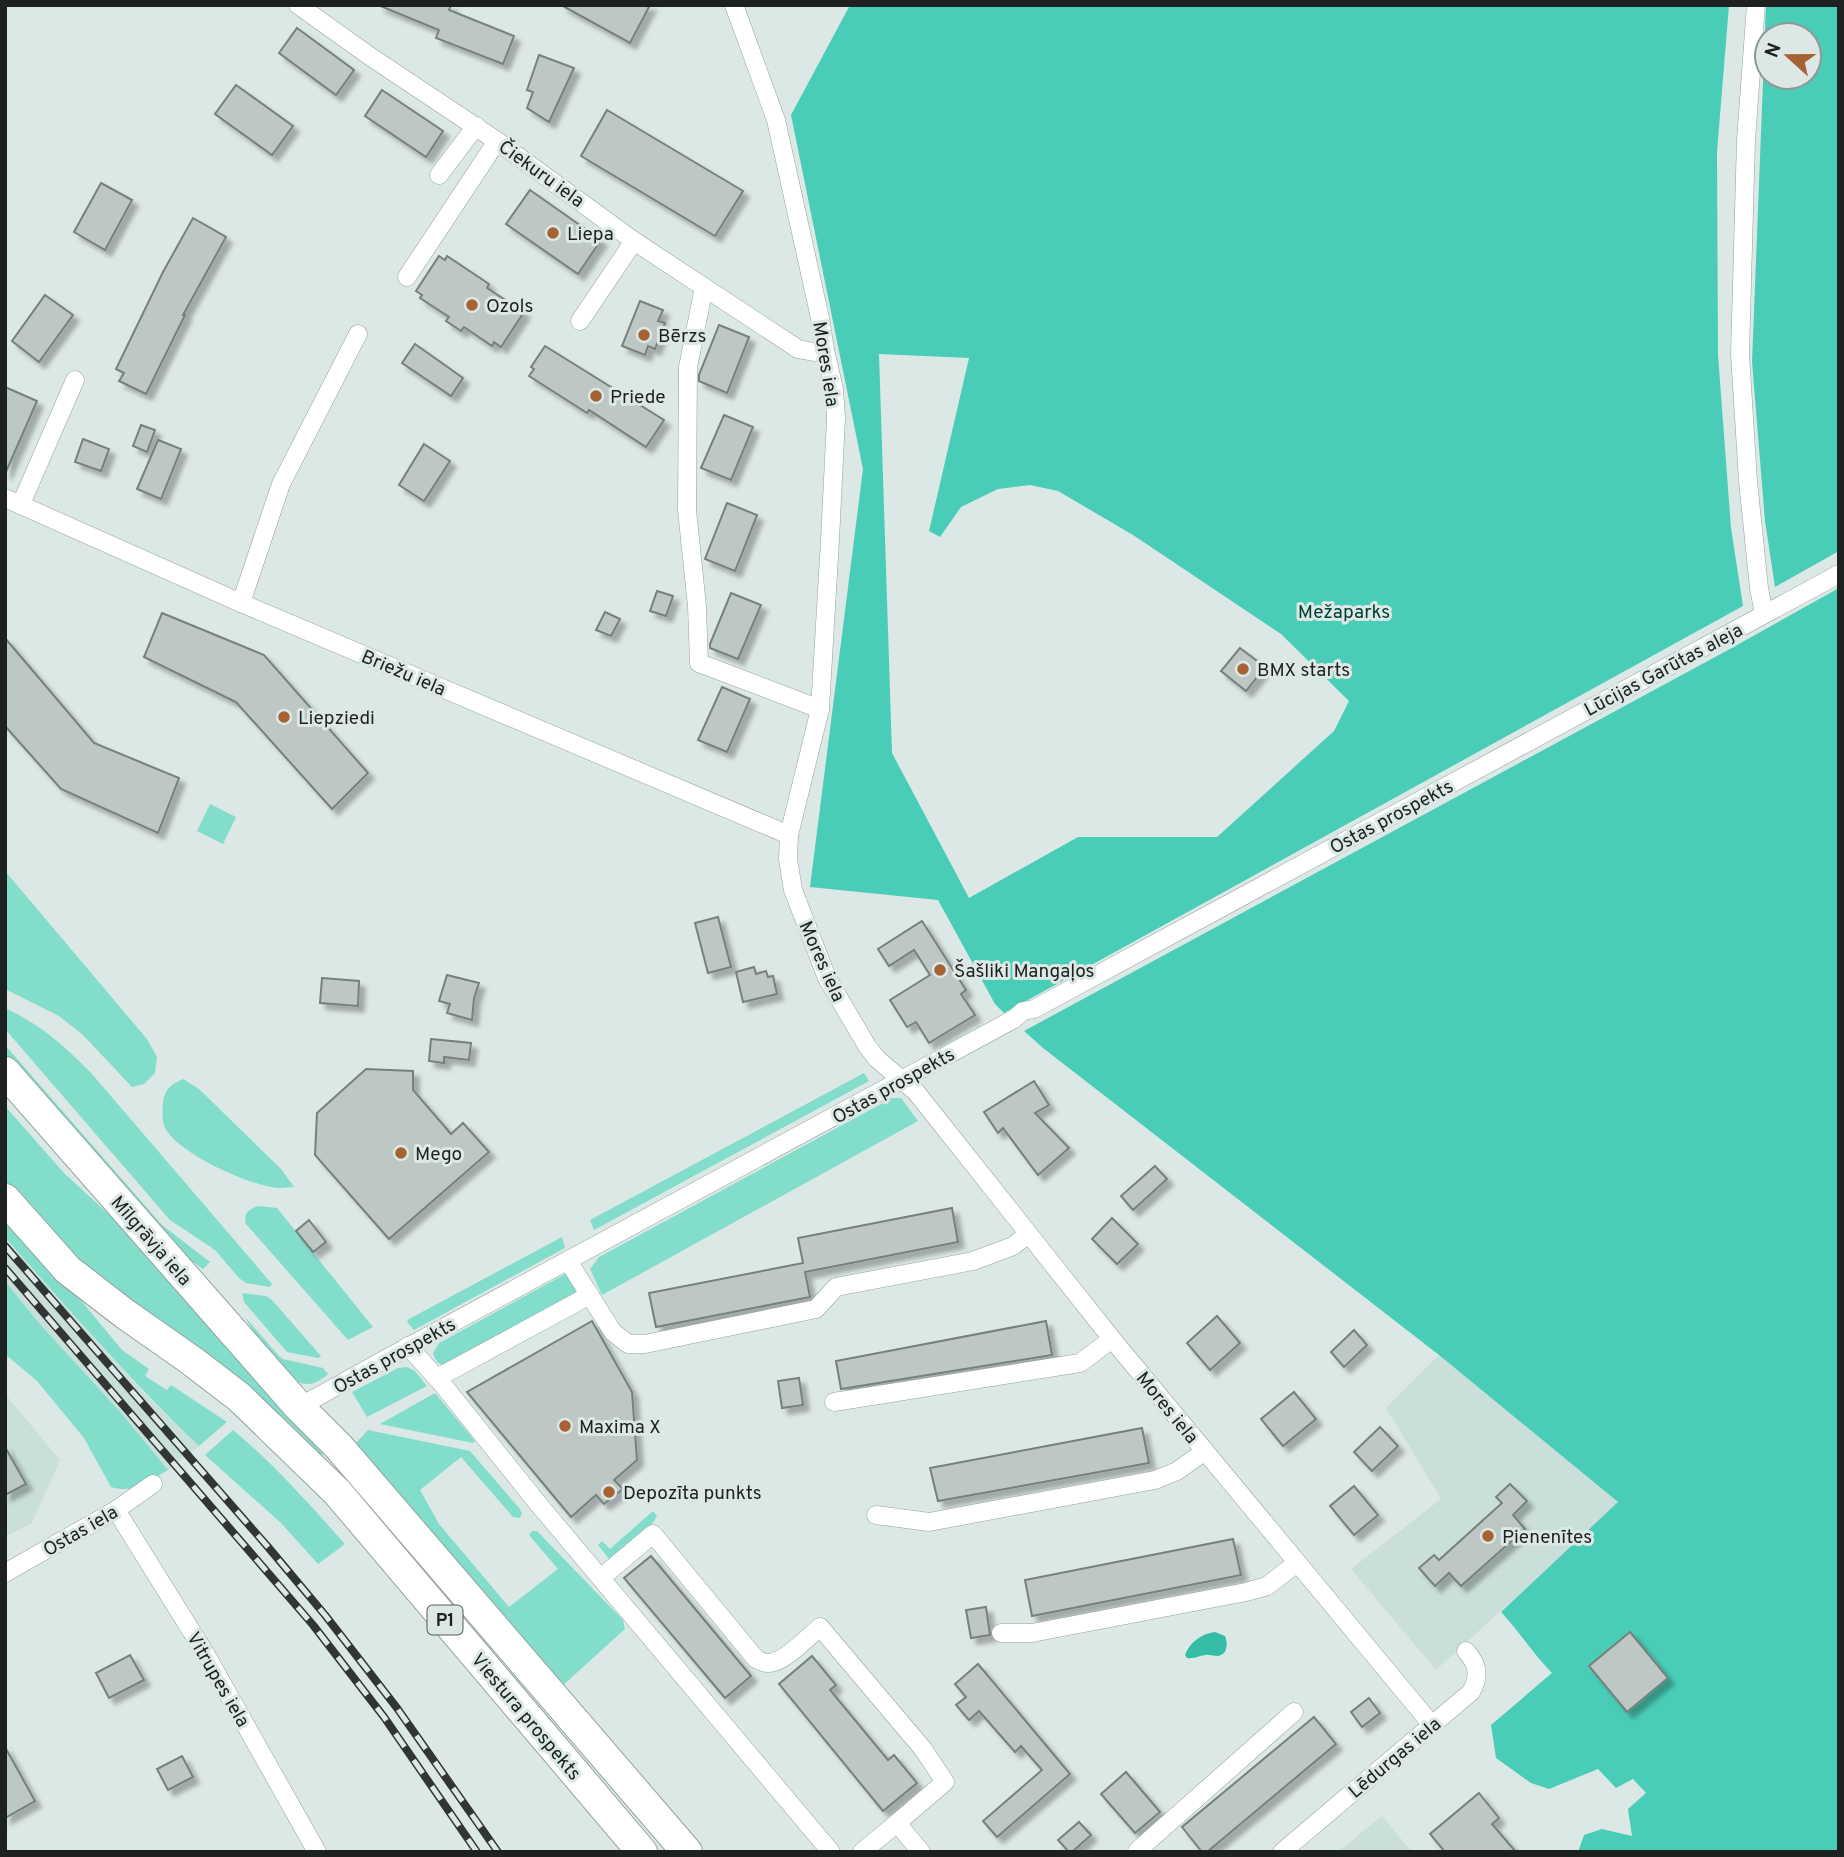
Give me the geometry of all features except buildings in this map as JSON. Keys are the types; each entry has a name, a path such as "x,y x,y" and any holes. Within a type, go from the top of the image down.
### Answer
{"main road":[{"name":"Mīlgrāvja iela","path":"5,1072 299,1408"},
{"name":"Viestura prospekts","path":"5,1199 68,1270 239,1397 337,1492 642,1852"},
{"name":"Viestura prospekts","path":"299,1408 339,1447 688,1852"}],"street":[{"name":"Čiekuru iela","path":"298,5 370,57 476,126 634,241 798,349 814,352 825,350"},
{"name":"Mores iela","path":"734,5 776,120 834,389 835,465 820,709 789,835 788,859 793,890 827,978 877,1059 916,1092 1112,1339 1432,1725"},
{"path":"1756,5 1746,140 1740,354 1748,481 1764,614"},
{"path":"439,175 476,126"},
{"path":"407,277 497,141"},
{"path":"580,321 634,241"},
{"path":"704,287 688,367 687,510 698,606 699,663 820,709"},
{"path":"241,603 281,484 358,334"},
{"name":"Briežu iela","path":"75,380 13,501 241,603 789,835"},
{"name":"Lūcijas Garūtas aleja","path":"1486,764 1839,574"},
{"name":"Ostas prospekts","path":"299,1408 408,1346 901,1081 1014,1019 1023,1011 1034,1009 1486,764"},
{"path":"568,1261 613,1332 628,1344 645,1344 816,1309 835,1287 973,1261 1013,1245 1028,1234"},
{"path":"437,1378 590,1295"},
{"path":"834,1402 1080,1363 1112,1339"},
{"path":"408,1346 831,1852"},
{"path":"876,1515 929,1522 1155,1480 1177,1471 1205,1451"},
{"name":"Ostas iela","path":"5,1573 116,1510 153,1484"},
{"name":"Vitrupes iela","path":"116,1510 205,1653 317,1852"},
{"path":"602,1577 653,1534 756,1659 773,1663 784,1658 820,1627 923,1749 945,1782 862,1852"},
{"path":"1001,1633 1032,1633 1246,1592 1267,1586 1297,1563"},
{"name":"Lēdurgas iela","path":"1282,1852 1471,1692 1475,1686 1477,1672 1473,1658 1466,1651"},
{"path":"1122,1852 1132,1848 1138,1851 1294,1712"},
{"path":"897,1823 921,1852"}],"shaded area":[{"path":"210,804 236,817 223,844 197,831"},
{"path":"5,871 147,1039 157,1057 155,1073 144,1084 132,1087 83,1035 59,1016 5,989"},
{"path":"5,1008 52,1037 92,1074 272,1284 270,1287 246,1283 215,1250 170,1220 5,1029"},
{"path":"5,1045 162,1225 210,1262 203,1269 183,1255 159,1232 5,1055"},
{"path":"864,1073 869,1081 594,1230 590,1220"},
{"path":"183,1079 199,1089 281,1169 294,1187 266,1186 234,1175 200,1158 173,1138 164,1125 163,1102 169,1088"},
{"path":"892,1098 901,1098 918,1121 602,1295 590,1269 599,1257"},
{"path":"5,1106 64,1173 129,1233 323,1454 321,1456 301,1434 234,1373 74,1257 39,1223 5,1183"},
{"path":"258,1206 277,1208 373,1327 348,1340 246,1224 247,1212"},
{"path":"5,1216 122,1350 149,1369 145,1376 167,1390 171,1385 227,1422 199,1446 124,1370 5,1237"},
{"path":"5,1237 97,1342 199,1446 168,1470 5,1281"},
{"path":"562,1237 565,1248 414,1330 407,1322 409,1319"},
{"path":"567,1273 578,1285 575,1296 444,1366 438,1362 433,1353 439,1343"},
{"path":"5,1281 168,1470 134,1488 111,1487 84,1438 37,1381 5,1354"},
{"path":"242,1293 266,1296 272,1300 321,1356 318,1358 287,1352 244,1302"},
{"path":"245,1317 283,1359 323,1368 328,1374 309,1384 290,1377 271,1358"},
{"name":"Pienenītes","path":"1439,1355 1619,1503 1436,1670 1351,1569 1441,1499 1386,1408"},
{"path":"407,1367 415,1371 427,1386 367,1417 352,1392 398,1368"},
{"path":"435,1393 475,1441 473,1443 380,1424"},
{"path":"5,1394 60,1460 32,1523 5,1537"},
{"path":"233,1430 277,1470 345,1544 318,1564 281,1523 205,1455"},
{"path":"368,1430 470,1451 520,1509 520,1518 513,1517 461,1457 420,1490 439,1524 509,1607 558,1569 529,1535 532,1531 537,1531 623,1620 625,1629 561,1687 353,1446"},
{"path":"653,1511 657,1516 652,1524 610,1560 598,1545 602,1541 610,1549"},
{"path":"1215,1632 1225,1636 1227,1645 1224,1653 1218,1656 1187,1658 1187,1650 1193,1643"},
{"path":"1382,1816 1412,1852 1338,1852 1340,1850"}],"green space":[{"name":"Mežaparks","path":"850,5 1729,5 1717,152 1718,355 1731,528 1743,606 1004,1013 995,1004 938,900 810,887 863,469 791,115","holes":["879,354 969,358 929,531 940,537 961,507 998,489 1030,485 1058,491 1133,535 1281,634 1349,701 1334,731 1217,837 1078,837 969,898 892,753"]},
{"path":"1766,5 1839,5 1839,551 1775,587 1765,521 1752,362 1763,91 1823,91 1823,21 1765,21"},
{"path":"1839,588 1839,1852 1578,1852 1584,1835 1602,1829 1632,1836 1628,1809 1646,1793 1633,1779 1616,1788 1598,1769 1549,1789 1531,1783 1496,1758 1491,1725 1552,1673 1501,1612 1618,1502 1439,1355 1024,1031"}],"railway":[{"path":"5,1246 325,1615 397,1708 498,1852"},
{"path":"5,1268 313,1625 384,1717 477,1852"}],"place":[{"name":"Liepa","path":"553,233"},
{"name":"Ozols","path":"472,305"},
{"name":"Bērzs","path":"644,335"},
{"name":"Priede","path":"596,396"},
{"name":"BMX starts","path":"1243,669"},
{"name":"Liepziedi","path":"284,717"},
{"name":"Šašliki Mangaļos","path":"940,970"},
{"name":"Mego","path":"401,1153"},
{"name":"Maxima X","path":"565,1426"},
{"name":"Depozīta punkts","path":"609,1492"},
{"name":"Pienenītes","path":"1488,1536"}]}
